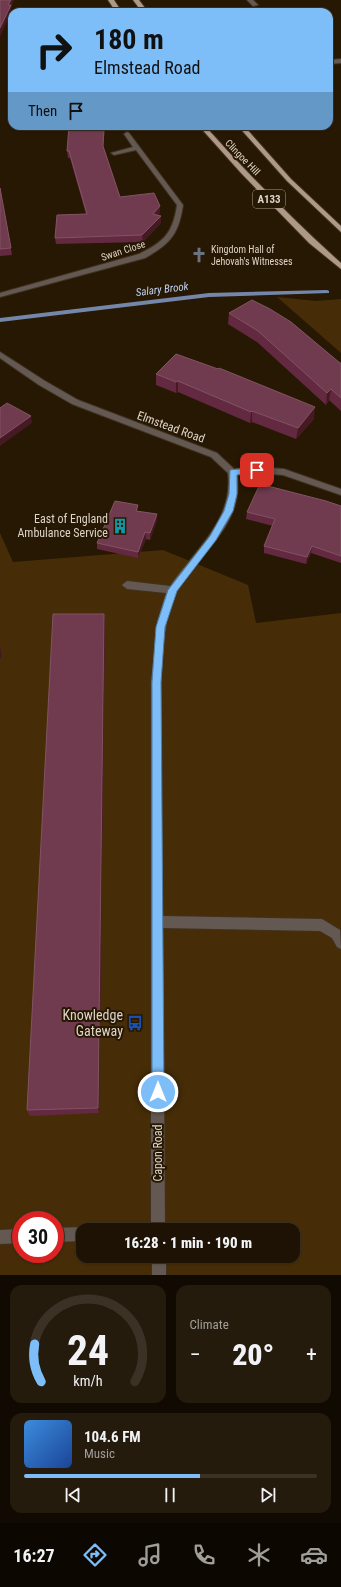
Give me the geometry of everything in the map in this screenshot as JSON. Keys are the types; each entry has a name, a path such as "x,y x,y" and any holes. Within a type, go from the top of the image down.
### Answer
{"main road":[{"name":"Clingoe Hill","path":"206,130 243,172 312,241 341,267"},
{"name":"Clingoe Hill","path":"245,130 289,180 341,230"}],"street":[{"path":"250,0 255,6"},
{"name":"Swan Close","path":"0,295 142,256 164,245 178,224 180,205 127,134"},
{"path":"114,153 138,148"},
{"name":"Elmstead Road","path":"0,354 42,383 75,402 214,455 232,472"},
{"path":"232,472 257,470 284,472 341,492"},
{"name":"Capon Road","path":"158,1223 156,682 160,627 173,590 213,538 228,511 233,494 232,472"},
{"path":"127,584 173,590"},
{"path":"158,922 322,925 341,927"},
{"path":"322,925 336,934 341,943"},
{"path":"64,1235 76,1234"},
{"path":"0,1237 12,1236"},
{"path":"159,1263 159,1275"}],"shaded area":[{"path":"277,297 316,301 341,299 341,353"},
{"path":"0,533 13,562 163,550 248,585 256,623 341,613 341,1275 0,1275"}],"building":[{"path":"0,0 11,0 8,5 11,5 8,8 8,11 0,28"},
{"path":"69,130 104,130 103,146 120,197 154,193 160,206 153,214 161,216 142,235 55,238 57,215 87,214 69,151 67,151"},
{"path":"0,188 11,248 0,249"},
{"path":"252,300 291,322 341,363 341,398 331,389 327,393 258,331 229,313"},
{"path":"176,354 218,369 219,368 315,407 298,428 252,411 251,412 178,381 176,382 156,374"},
{"path":"7,403 31,416 0,438 0,408"},
{"path":"260,484 341,506 341,556 312,546 307,557 264,546 275,519 247,512"},
{"path":"115,501 138,505 136,511 157,514 150,533 145,532 138,552 97,543"},
{"path":"53,614 104,614 98,1108 27,1110"}],"waterway":[{"name":"Salary Brook","path":"0,320 209,295 327,292"}],"place":[{"name":"Kingdom Hall of Jehovah's Witnesses","path":"199,255"},
{"name":"East of England Ambulance Service","path":"120,526"},
{"name":"Knowledge Gateway","path":"135,1023"}],"route":[{"path":"158,1092 156,682 160,627 173,590 213,538 228,511 233,494 232,472 257,470"}]}
